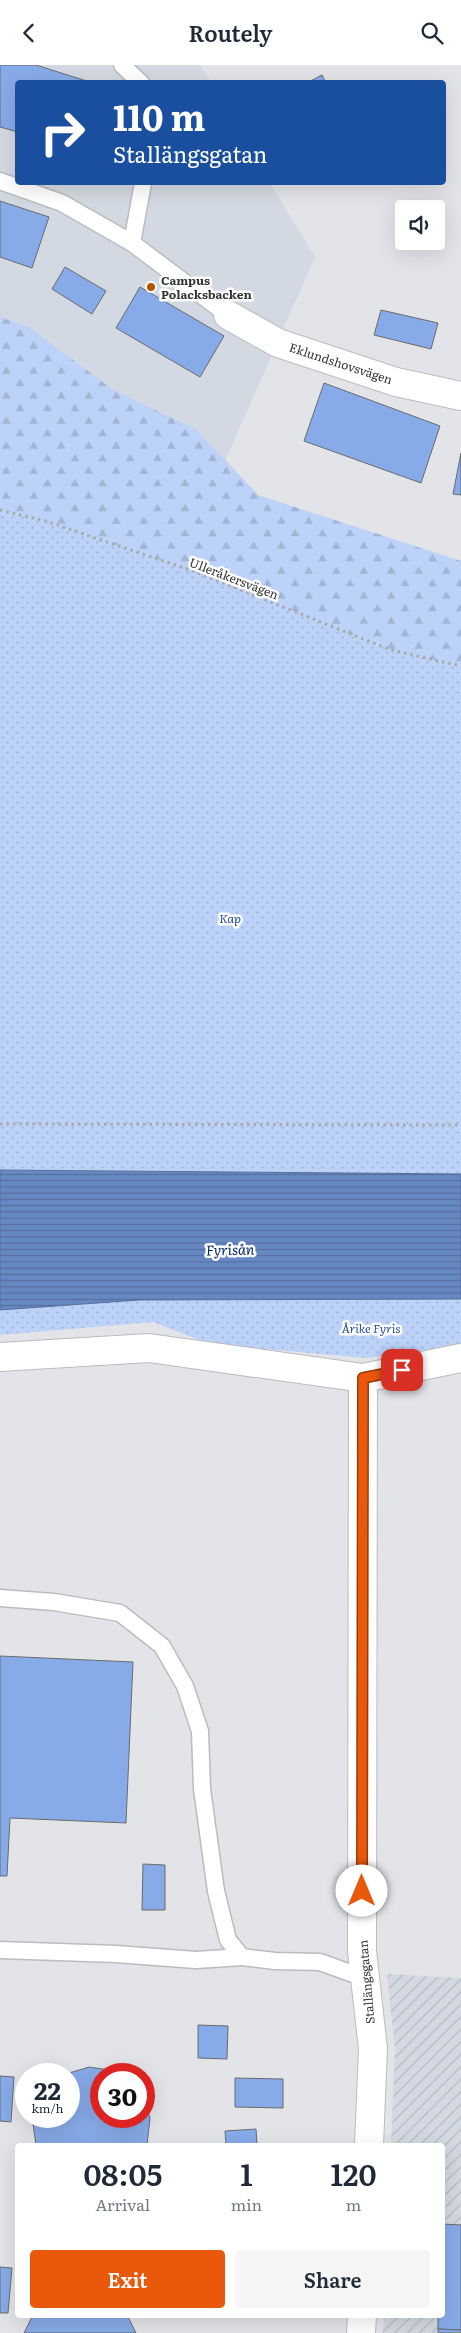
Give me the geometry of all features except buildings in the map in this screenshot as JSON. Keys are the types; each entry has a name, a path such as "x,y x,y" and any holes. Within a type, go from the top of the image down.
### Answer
{"street":[{"name":"Eklundshovsvägen","path":"228,315 278,343 396,382 461,396"},
{"path":"0,1357 149,1348 363,1378 461,1358"},
{"name":"Stallängsgatan","path":"363,1378 362,1951 373,2049 369,2143"},
{"path":"361,2333 362,2318"}],"lane":[{"path":"122,65 138,80"},
{"path":"0,181 62,203 132,243 228,315"},
{"path":"132,243 142,185"},
{"path":"0,1599 54,1602 120,1613 162,1646 185,1686 200,1731 202,1789 216,1891 228,1940 242,1957"},
{"path":"0,1950 116,1954 196,1960 242,1957 274,1961 320,1962 364,1978"}],"path":[{"name":"Ulleråkersvägen","path":"0,510 46,521 192,571 391,649 461,666"},
{"path":"0,1124 461,1125"}],"shaded area":[{"name":"Campus Polacksbacken","path":"0,65 200,65 210,80 15,80 15,185 271,185 315,257 225,461 197,430 112,389 29,328 0,317"},
{"path":"387,1974 461,1978 461,2333 383,2333 384,2318 445,2318 445,2143 391,2143 395,2048"}],"green space":[{"path":"0,317 29,327 112,389 197,430 258,495 461,561 461,666 391,650 193,571 45,521 0,510"},
{"name":"Kap","path":"0,510 45,521 193,571 391,650 461,666 461,1174 0,1170"},
{"name":"Årike Fyris","path":"461,1299 461,1346 366,1358 210,1344 153,1322 0,1335 0,1310 139,1300"}],"water":[{"name":"Fyrisån","path":"0,1170 461,1174 461,1299 139,1300 0,1310"}],"place":[{"name":"Campus Polacksbacken","path":"151,287"}],"route":[{"path":"362,1891 363,1378 402,1370"}]}
